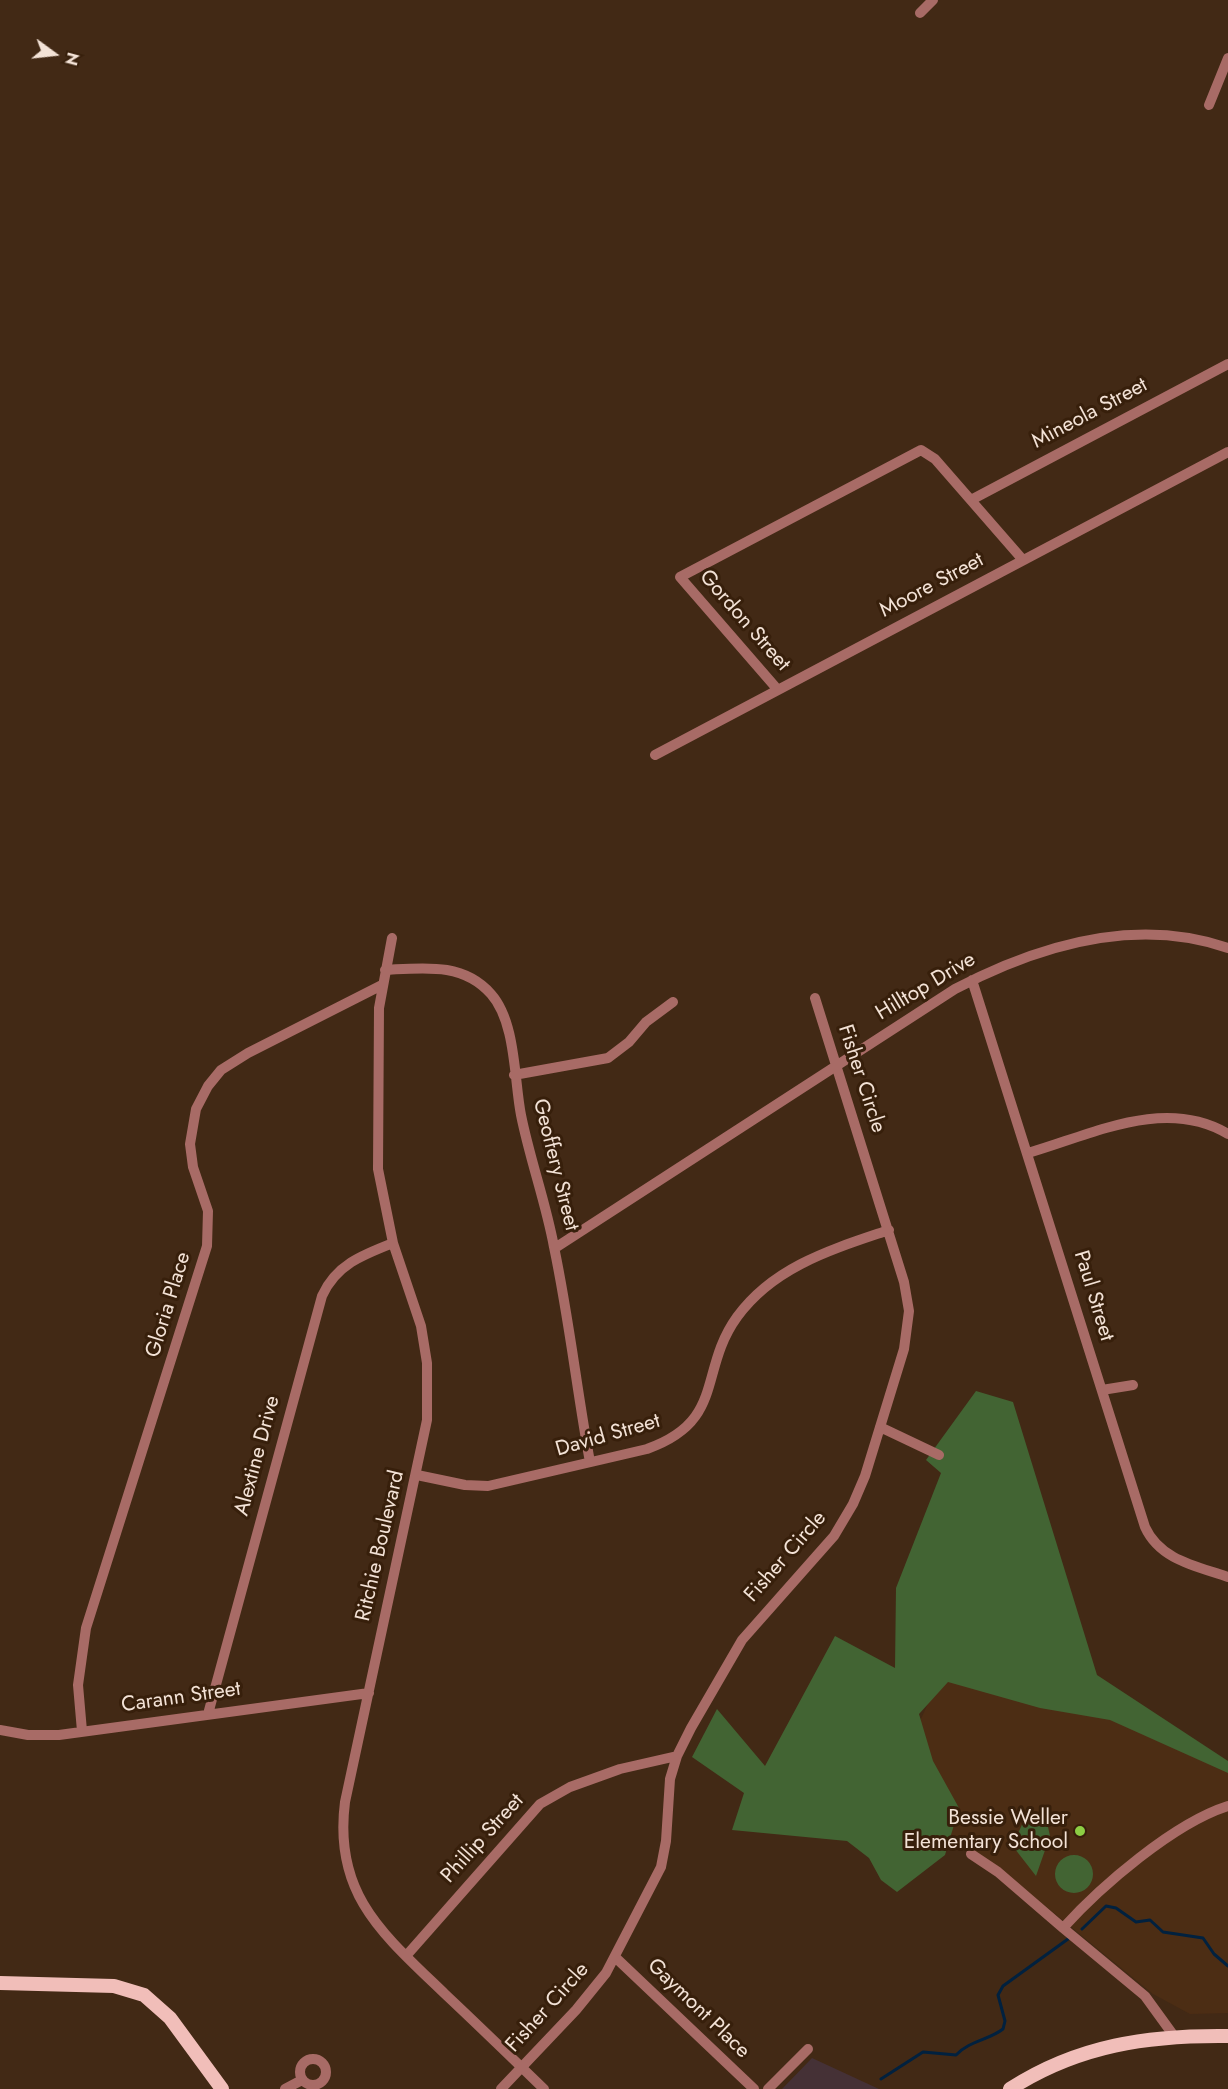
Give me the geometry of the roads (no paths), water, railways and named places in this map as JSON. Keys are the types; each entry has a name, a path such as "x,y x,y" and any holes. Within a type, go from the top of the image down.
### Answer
{"main road":[{"path":"0,1983 114,1986 144,1995 170,2018 222,2089"},
{"path":"1010,2089 1043,2071 1115,2044 1174,2036 1228,2036"}],"street":[{"path":"920,13 933,0"},
{"path":"1209,105 1228,58"},
{"name":"Mineola Street","path":"971,500 1228,364"},
{"name":"Gordon Street","path":"778,690 680,577 917,451 929,453 971,500"},
{"name":"Moore Street","path":"655,755 1228,452"},
{"path":"971,500 1023,560"},
{"name":"Hilltop Drive","path":"555,1248 836,1065 972,980 999,967 1047,951 1120,935 1176,935 1228,948"},
{"name":"Ritchie Boulevard","path":"392,938 379,1008 378,1169 393,1243 416,1306 427,1363 427,1420 345,1802 342,1834 345,1858 351,1881 364,1908 379,1929 544,2089"},
{"name":"Geoffery Street","path":"385,970 435,967 448,969 477,981 498,1002 507,1021 522,1117 555,1248 590,1462"},
{"name":"Paul Street","path":"972,980 1145,1527 1154,1543 1180,1560 1228,1577"},
{"name":"Gloria Place","path":"82,1731 78,1685 86,1628 208,1240 208,1209 191,1153 190,1135 196,1109 205,1091 221,1070 248,1053 382,985"},
{"name":"Fisher Circle","path":"501,2089 592,1992 615,1957 661,1867 666,1841 668,1790 677,1756 719,1676 742,1640 819,1554 846,1518 863,1481 901,1363 909,1324 908,1299 889,1230 815,998"},
{"path":"514,1075 608,1058 629,1042 646,1022 673,1002"},
{"path":"1028,1154 1159,1117 1194,1120 1228,1134"},
{"name":"David Street","path":"417,1475 465,1485 488,1486 647,1449 679,1434 704,1405 716,1359 729,1330 761,1291 812,1258 889,1230"},
{"name":"Alextine Drive","path":"208,1714 322,1296 331,1280 346,1264 393,1243"},
{"path":"1102,1390 1133,1385"},
{"path":"880,1427 939,1455"},
{"name":"Carann Street","path":"0,1730 36,1736 369,1693"},
{"name":"Phillip Street","path":"405,1956 540,1804 570,1787 620,1769 677,1756"},
{"path":"1063,1928 1091,1897 1129,1867 1195,1820 1228,1806"},
{"path":"971,1854 998,1872 1145,1996 1174,2036"},
{"name":"Gaymont Place","path":"615,1957 754,2089"},
{"path":"768,2089 808,2049"},
{"path":"285,2089 302,2080"}],"waterway":[{"path":"1082,1929 1106,1906 1116,1908 1136,1922 1150,1920 1163,1932 1203,1938 1214,1954 1228,1966"},
{"path":"881,2079 923,2052 956,2055 961,2050 1003,2029 1005,2021 998,1995 1003,1986 1068,1939"}],"place":[{"name":"Bessie Weller Elementary School","path":"1080,1831"}]}
